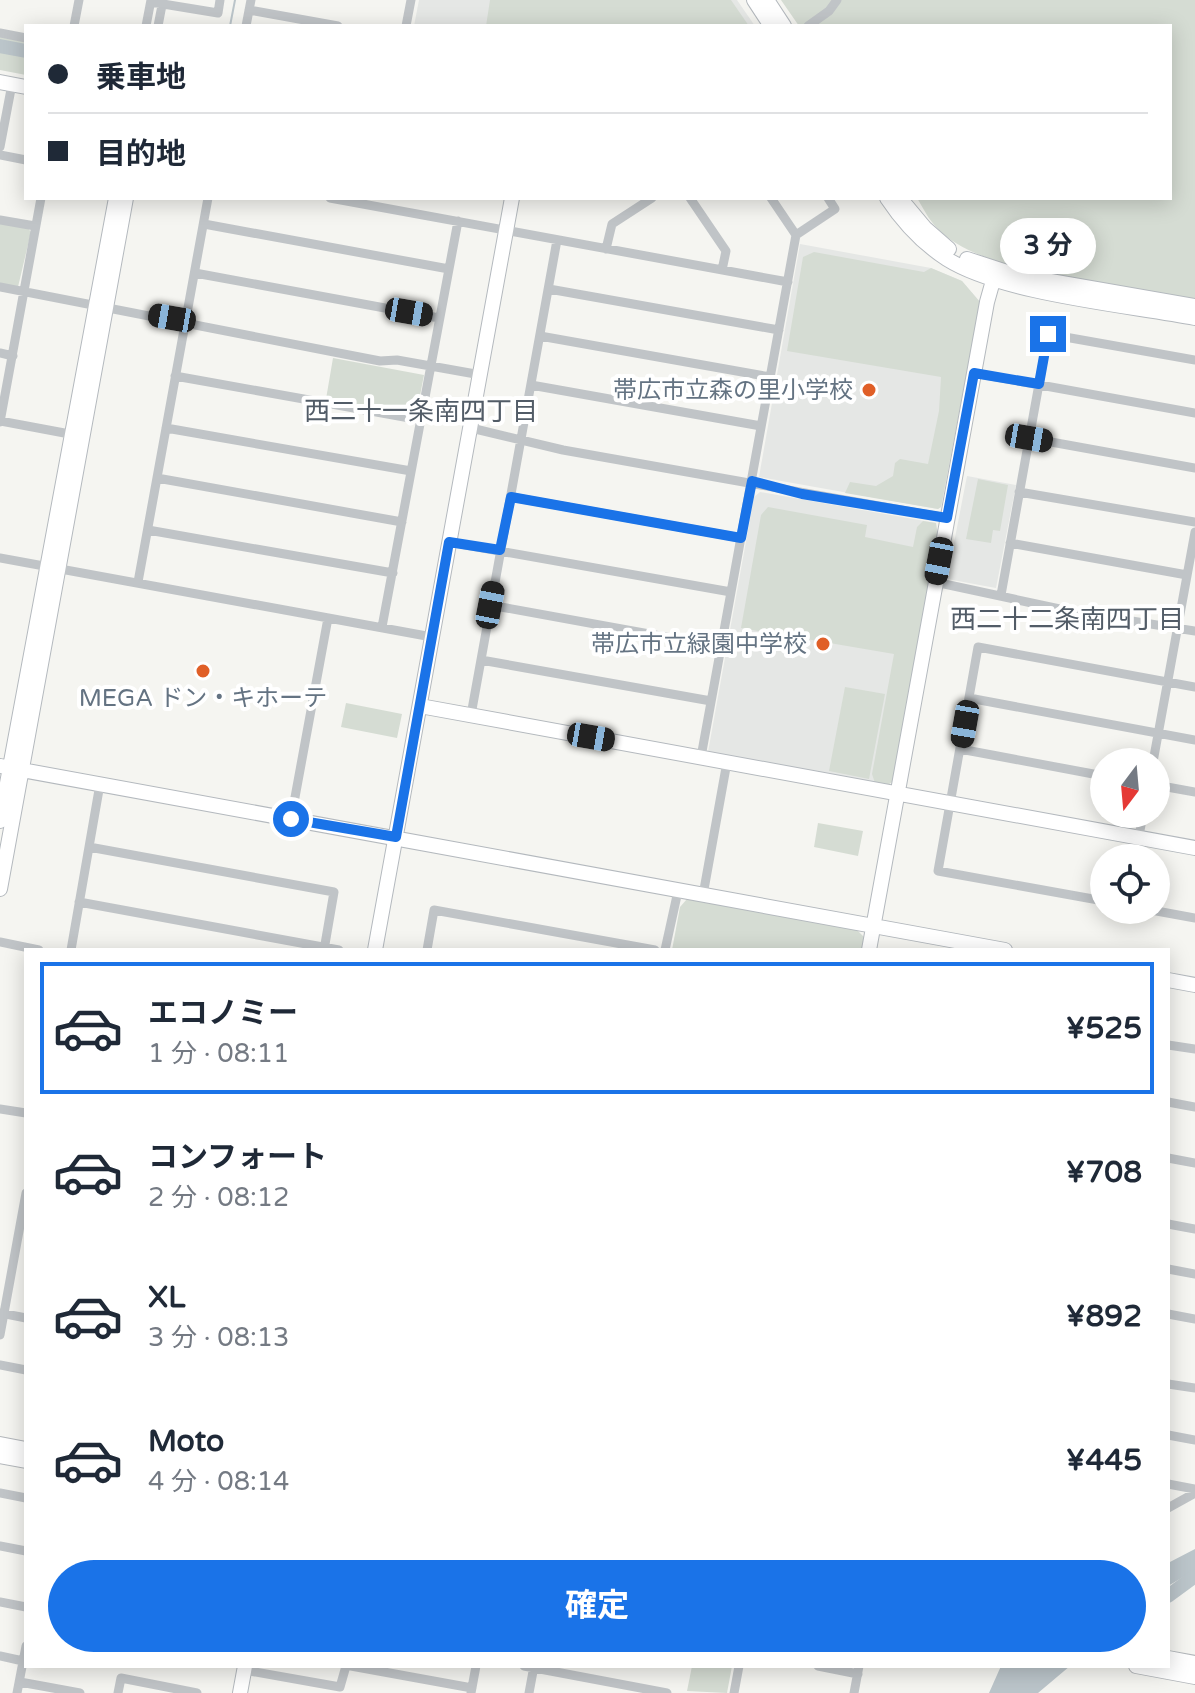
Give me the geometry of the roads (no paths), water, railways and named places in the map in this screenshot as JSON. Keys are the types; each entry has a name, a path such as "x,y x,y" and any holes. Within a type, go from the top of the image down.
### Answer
{"street":[{"path":"74,24 79,0"},
{"path":"146,24 151,1 218,13 220,0"},
{"path":"406,24 411,0"},
{"path":"754,0 770,24"},
{"path":"767,0 783,24"},
{"path":"811,24 829,11 837,0"},
{"path":"158,24 163,2"},
{"path":"250,5 330,24"},
{"path":"0,33 24,38"},
{"path":"0,147 13,84"},
{"path":"0,155 24,160"},
{"path":"41,200 0,422 77,436"},
{"path":"0,821 53,568 101,305 116,200"},
{"path":"101,305 126,200"},
{"path":"138,582 208,200"},
{"path":"352,200 788,282"},
{"path":"375,948 512,200"},
{"path":"606,249 612,224 649,200"},
{"path":"691,200 726,251 722,270"},
{"path":"701,757 796,235 772,200"},
{"path":"796,235 835,209 829,200"},
{"path":"888,200 901,219 947,259 995,275 1195,318"},
{"path":"902,200 945,246 995,275 1195,306"},
{"path":"0,220 35,226"},
{"path":"382,627 458,221"},
{"path":"204,224 449,269"},
{"path":"471,715 557,240"},
{"path":"195,273 439,318"},
{"path":"869,948 974,373 995,275"},
{"path":"0,287 380,361 397,360 481,375"},
{"path":"549,289 779,330"},
{"path":"1001,595 1048,334 1195,360"},
{"path":"540,336 770,377"},
{"path":"0,353 13,356"},
{"path":"974,373 1195,413"},
{"path":"175,376 421,420"},
{"path":"531,385 761,426"},
{"path":"166,428 411,471"},
{"path":"471,428 563,450 752,481 802,494 947,518"},
{"path":"1029,438 1195,468"},
{"path":"157,478 402,522"},
{"path":"1019,492 1195,522"},
{"path":"511,497 741,538"},
{"path":"148,530 393,573"},
{"path":"1155,748 1195,532"},
{"path":"449,542 731,592"},
{"path":"1010,543 1187,575"},
{"path":"0,558 432,637"},
{"path":"935,582 1069,611 1195,631"},
{"path":"490,605 721,647"},
{"path":"291,819 328,618"},
{"path":"1090,898 938,871 978,647 1195,687"},
{"path":"481,660 711,701"},
{"path":"969,698 1195,740"},
{"path":"420,706 1195,848"},
{"path":"960,749 1090,773"},
{"path":"703,895 727,762"},
{"path":"11,768 994,948"},
{"path":"0,889 11,768"},
{"path":"71,948 100,784"},
{"path":"1170,788 1195,792"},
{"path":"1138,844 1141,828"},
{"path":"89,847 334,892 324,948"},
{"path":"665,948 678,891"},
{"path":"79,902 319,948"},
{"path":"427,948 434,910 644,948"},
{"path":"1170,913 1195,918"},
{"path":"0,942 29,948"},
{"path":"1170,980 1195,985"},
{"path":"1170,1045 1195,1049"},
{"path":"1170,1102 1195,1107"},
{"path":"0,1109 24,1113"},
{"path":"1170,1158 1195,1163"},
{"path":"0,1335 24,1219"},
{"path":"1170,1224 1195,1229"},
{"path":"13,1266 24,1269"},
{"path":"1170,1269 1195,1274"},
{"path":"2,1314 24,1318"},
{"path":"1170,1314 1195,1319"},
{"path":"0,1365 24,1370"},
{"path":"1170,1384 1195,1388"},
{"path":"1170,1435 1195,1440"},
{"path":"0,1444 24,1449"},
{"path":"0,1456 24,1461"},
{"path":"1170,1485 1195,1491"},
{"path":"1170,1507 1195,1491"},
{"path":"0,1493 24,1498"},
{"path":"0,1546 24,1551"},
{"path":"0,1602 24,1607"},
{"path":"0,1656 23,1661"},
{"path":"17,1693 24,1656"},
{"path":"1170,1658 1195,1663"},
{"path":"240,1693 245,1668 340,1687 347,1668"},
{"path":"358,1668 471,1691 476,1668"},
{"path":"529,1693 531,1668"},
{"path":"536,1668 667,1693"},
{"path":"734,1693 739,1668"},
{"path":"838,1668 859,1670 854,1693"},
{"path":"1146,1668 1195,1677"},
{"path":"118,1693 121,1678 197,1693"},
{"path":"20,1682 80,1693"}],"waterway":[{"path":"230,24 235,0"},
{"path":"0,46 24,51"},
{"path":"1170,1595 1195,1576"}],"place":[{"name":"帯広市立森の里小学校","path":"869,390"},
{"name":"帯広市立緑園中学校","path":"823,644"},
{"name":"MEGA ドン・キホーテ","path":"203,671"}],"district":[{"name":"西二十一条南四丁目","path":"421,411"},
{"name":"西二十二条南四丁目","path":"1067,619"}]}
